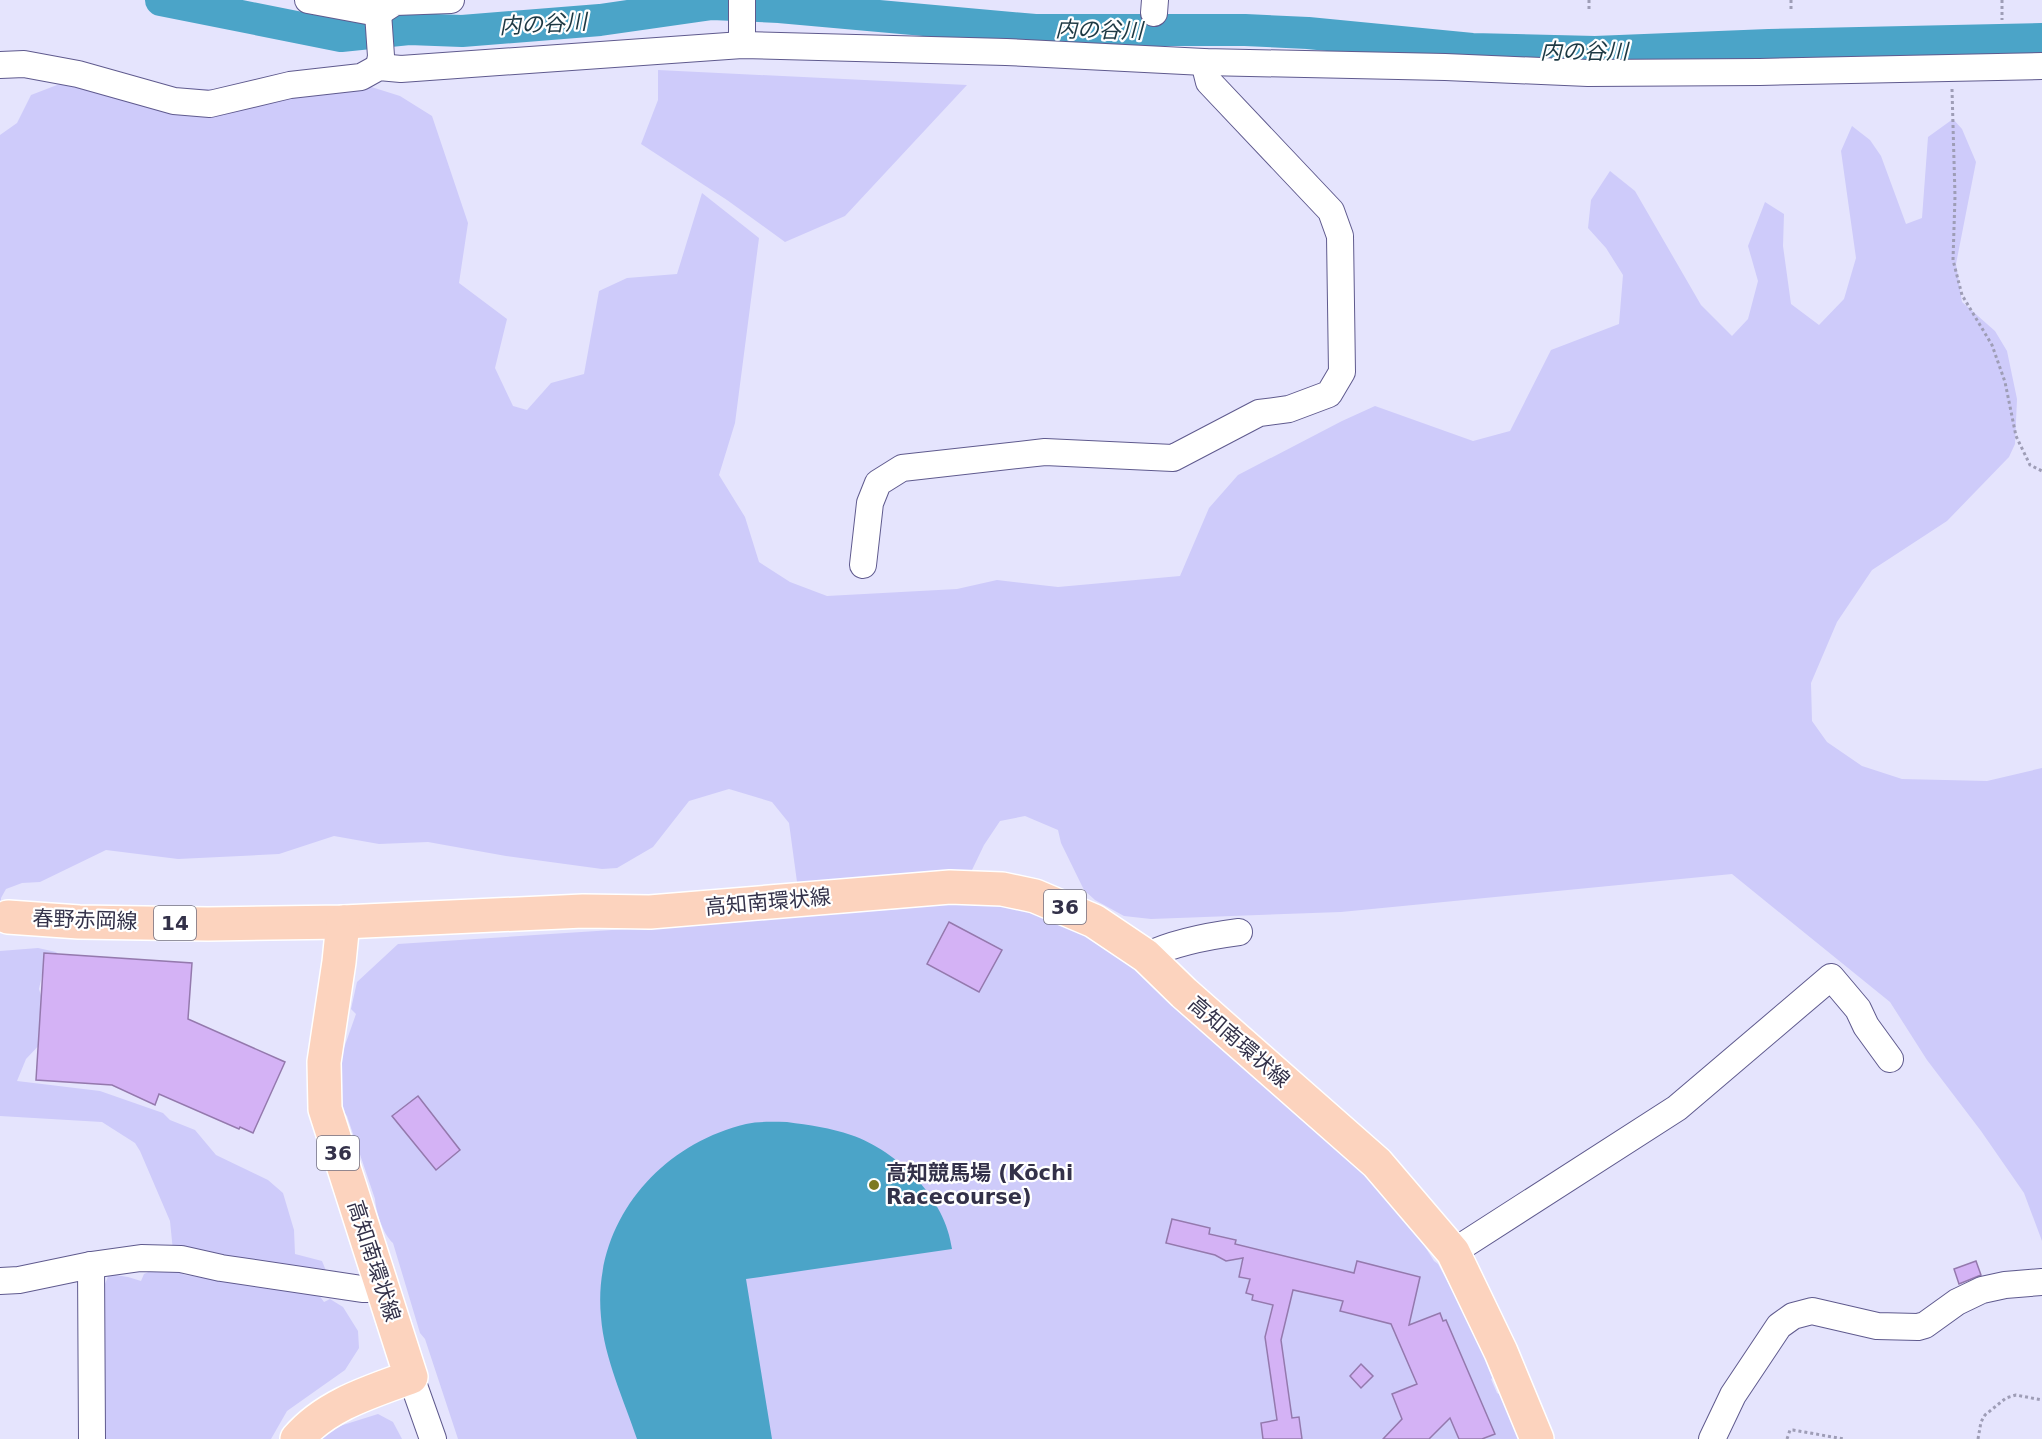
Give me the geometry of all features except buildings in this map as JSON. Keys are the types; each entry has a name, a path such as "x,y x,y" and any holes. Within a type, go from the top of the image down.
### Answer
{"main road":[{"name":"高知南環状線","path":"411,1377 325,1109 324,1062 343,922 583,911 650,912 891,891 976,887 1016,891 1053,902 1094,921 1146,956 1184,993 1377,1163 1453,1252 1501,1352 1537,1439"},
{"name":"春野赤岡線","path":"8,917 79,922 208,924 343,922"},
{"path":"297,1439 308,1426 325,1413 349,1401 411,1377"}],"street":[{"path":"309,0 379,17"},
{"path":"380,62 379,17 395,2 451,0"},
{"path":"742,0 742,40"},
{"path":"380,62 401,69 742,40 1204,62 1445,67 1588,73 2042,66"},
{"path":"0,65 24,64 78,74 174,101 210,104 290,85 361,77 380,62"},
{"path":"863,566 870,503 878,483 902,468 1045,452 1173,458 1259,413 1289,410 1329,394 1342,372 1340,236 1331,211 1209,82 1204,62"},
{"path":"1146,956 1208,936 1239,932"},
{"path":"1453,1252 1677,1108 1831,977 1858,1010 1866,1026 1890,1059"},
{"path":"0,1281 19,1280 91,1265 141,1258 182,1259 221,1268 314,1282 362,1289 383,1289"},
{"path":"91,1265 92,1439"},
{"path":"1712,1439 1733,1395 1779,1326 1793,1316 1812,1311 1877,1326 1918,1327 1925,1325 1957,1302 1982,1290 2005,1285 2042,1282"},
{"path":"411,1377 432,1439"}],"path":[{"path":"1589,0 1589,10"},
{"path":"1791,0 1791,9"},
{"path":"2002,0 2002,20"},
{"path":"1952,68 1955,196 1953,260 1962,295 1992,345 2005,382 2016,436 2030,465 2042,471"},
{"path":"1978,1439 1984,1415 2006,1398 2016,1395 2042,1400"},
{"path":"1787,1439 1792,1430 1844,1439"}],"shaded area":[{"path":"658,70 967,85 845,216 785,242 727,200 641,144 658,100"},
{"path":"346,79 400,96 432,116 468,223 459,283 507,319 495,368 513,406 527,410 551,383 584,374 599,291 627,278 677,274 702,193 759,238 735,423 719,475 745,517 759,562 790,582 827,596 957,589 997,580 1058,587 1180,576 1209,508 1238,475 1375,406 1473,441 1510,431 1551,350 1619,324 1623,275 1606,248 1588,228 1591,200 1610,171 1635,191 1701,305 1732,336 1748,319 1758,281 1748,246 1765,202 1784,214 1783,246 1791,304 1819,325 1844,299 1856,258 1841,151 1852,126 1870,140 1881,156 1906,224 1922,218 1928,137 1953,119 1962,129 1976,162 1956,264 1962,302 1995,331 2007,351 2017,399 2015,444 2009,457 1947,521 1872,570 1837,622 1811,683 1812,721 1827,742 1862,766 1902,779 1987,781 2042,768 2042,1241 2024,1193 1927,1060 1890,1002 1732,874 1341,912 1151,919 1124,916 1095,900 1084,890 1061,843 1058,830 1025,816 1000,821 984,845 972,870 797,882 789,823 772,802 729,789 689,801 653,847 617,868 602,869 506,856 428,842 379,844 334,836 279,854 178,859 106,850 40,882 22,883 6,889 1,898 0,924 0,135 17,123 31,95 57,85 85,82 138,90 185,88 243,91"},
{"name":"高知競馬場 (Kōchi Racecourse)","path":"954,903 1005,906 1038,914 1070,926 1128,963 1220,1048 1360,1169 1390,1201 1438,1264 1491,1369 1493,1378 1491,1379 1497,1393 1501,1395 1519,1439 458,1439 425,1339 420,1333 393,1243 381,1222 347,1116 343,1111 338,1078 344,1048 356,1014 351,1009 357,982 398,944 643,928 889,907 891,910"},
{"path":"38,948 56,952 62,958 48,965 42,975 39,989 44,1005 44,1040 26,1059 17,1081 100,1091 163,1113 170,1120 195,1130 216,1155 268,1180 283,1193 294,1230 295,1254 322,1261 329,1278 173,1251 170,1221 135,1143 102,1122 0,1116 0,951"},
{"path":"787,1122 851,1135 869,1142 902,1165 930,1195 948,1230 952,1249 746,1279 772,1439 637,1439 610,1363 601,1317 601,1283 607,1251 620,1221 637,1194 659,1170 685,1150 714,1135 746,1124"},
{"path":"155,1269 171,1269 185,1275 319,1295 324,1302 330,1299 343,1307 358,1331 359,1348 345,1370 287,1411 271,1439 101,1439 103,1289 109,1274 141,1281 144,1274"},
{"path":"378,1414 393,1422 402,1439 308,1439 308,1436"}],"waterway":[{"name":"内の谷川","path":"161,0 341,36 409,29 462,31 600,20 712,4 779,7 1035,30 1245,30 1308,33 1472,49 1595,52 1769,45 2042,39"}],"place":[{"name":"高知競馬場 (Kōchi Racecourse)","path":"874,1185"}]}
